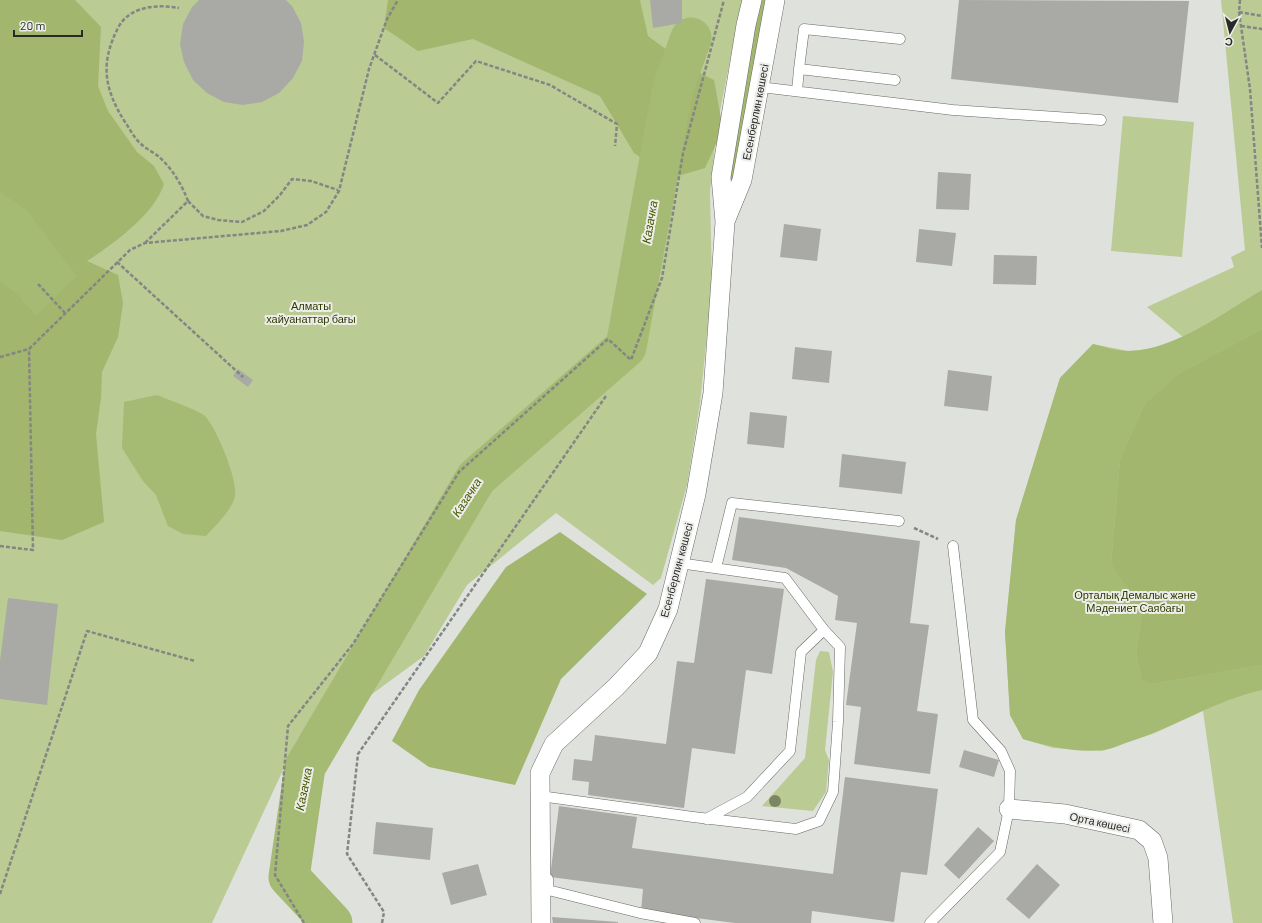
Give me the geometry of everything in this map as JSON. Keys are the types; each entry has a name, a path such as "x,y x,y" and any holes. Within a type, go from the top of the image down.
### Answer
{"street":[{"name":"Есенберлин көшесі","path":"541,923 545,796 540,773 554,744 616,687 648,653 668,609 696,494 713,393 725,222 721,177 746,25 752,0"},
{"name":"Есенберлин көшесі","path":"725,222 742,180 775,0"},
{"name":"Орта көшесі","path":"1009,809 1065,814 1139,830 1152,841 1158,858 1163,923"}],"lane":[{"path":"797,91 804,29 900,39"},
{"path":"799,69 895,80"},
{"path":"760,87 953,110 1101,120"},
{"path":"716,568 732,503 898,521"},
{"path":"930,923 1000,852 1009,809 1010,771 1001,751 973,720 953,546"},
{"path":"679,563 785,578 824,630 840,647 838,714 832,792 819,821 796,829 706,819 545,796 548,890 640,914 695,923"},
{"path":"706,819 747,797 790,751 801,652 824,630"}],"path":[{"path":"145,243 281,231 307,225 326,212 339,190 369,69 387,19 398,0"},
{"path":"304,923 275,875 288,726 353,644 458,472 608,339 631,360 662,278 683,153 724,0"},
{"path":"1240,0 1239,12 1250,89 1262,248"},
{"path":"179,8 165,6 136,10 122,20 112,40 107,56 107,85 119,113 140,144 159,157 170,170 182,186 188,202 203,216 218,220 242,222 264,211 280,195 292,179 311,181 339,190"},
{"path":"1239,12 1262,16"},
{"path":"1241,26 1262,29"},
{"path":"375,55 438,103 476,61 550,85 617,124 616,146"},
{"path":"0,357 29,349 117,262 130,250 145,243 188,202"},
{"path":"117,262 243,377"},
{"path":"38,284 65,314"},
{"path":"0,546 34,550 29,349"},
{"path":"382,923 384,912 347,854 358,754 606,396"},
{"path":"898,521 953,546"},
{"path":"0,894 87,631 195,661"}],"green space":[{"name":"Алматы хайуанаттар бағы","path":"0,0 742,0 717,126 710,192 712,286 700,403 687,485 661,578 653,585 556,513 467,585 424,656 338,719 310,722 297,740 212,923 0,923"},
{"path":"0,0 75,0 101,27 98,86 108,111 137,152 154,166 164,184 159,196 151,207 132,228 87,261 118,275 123,303 118,337 102,372 101,398 96,434 104,522 62,540 0,531"},
{"path":"388,0 640,0 648,36 694,70 714,80 723,129 705,168 671,178 634,153 600,96 473,39 418,51 384,28"},
{"path":"758,0 770,0 754,87 728,199 728,175"},
{"name":"Орталық Демалыс және Мәдениет Саябағы","path":"1221,0 1262,0 1262,923 1233,923 1203,711 1155,733 1102,751 1053,748 1023,739 1010,715 1005,632 1016,520 1060,378 1093,344 1128,351 1152,349 1183,337 1147,307 1234,267 1231,257 1245,250"},
{"path":"1123,116 1194,122 1182,257 1111,251"},
{"path":"1262,329 1262,665 1152,684 1142,681 1136,654 1142,612 1111,564 1120,459 1145,403 1180,373"},
{"path":"560,532 647,594 561,679 515,785 429,767 392,741 419,690 506,567"},
{"path":"820,651 829,652 833,672 825,750 829,760 826,792 813,811 762,806 805,758 816,660"}],"shaded area":[{"path":"0,192 27,210 77,276 36,316 17,294 0,282"},
{"path":"1262,290 1262,329 1180,373 1145,403 1120,459 1111,564 1132,593 1142,612 1136,654 1142,681 1152,684 1262,665 1262,690 1228,700 1164,729 1105,750 1071,750 1023,739 1010,715 1005,632 1016,520 1060,378 1093,344 1115,350 1129,351 1146,349 1164,344 1198,329"},
{"path":"157,395 205,416 215,431 230,467 235,488 235,496 223,518 206,536 183,534 168,526 156,495 143,481 122,448 124,402"}],"building":[{"path":"199,0 286,0 292,6 301,23 304,42 302,61 293,78 279,93 262,102 243,105 224,102 207,93 193,80 184,62 180,44 183,24 192,7"},
{"path":"650,0 682,0 682,23 653,28"},
{"path":"959,0 1189,1 1178,103 951,79"},
{"path":"938,172 971,174 969,210 936,209"},
{"path":"784,224 821,229 817,261 780,257"},
{"path":"919,229 956,233 952,266 916,262"},
{"path":"994,255 1037,256 1036,285 993,284"},
{"path":"795,347 832,351 829,383 792,379"},
{"path":"238,369 253,380 248,387 233,376"},
{"path":"948,370 992,376 988,411 944,406"},
{"path":"750,412 787,416 784,448 747,444"},
{"path":"842,454 906,462 902,494 839,487"},
{"path":"739,517 920,541 910,623 929,625 917,711 938,714 930,774 854,764 861,707 846,705 857,623 835,620 838,596 786,568 732,560"},
{"path":"706,579 784,589 772,674 746,670 735,754 692,748 684,808 588,795 589,782 572,780 574,759 592,761 595,735 666,744 677,661 694,663"},
{"path":"8,598 58,604 47,705 0,699 0,661"},
{"path":"964,750 999,760 994,777 959,767"},
{"path":"845,777 938,789 927,875 901,872 894,922 812,911 811,923 735,923 641,911 643,889 550,877 559,806 637,817 632,848 833,874"},
{"path":"376,822 433,828 430,860 373,854"},
{"path":"978,827 994,841 959,879 944,865"},
{"path":"478,864 487,895 451,905 442,873"},
{"path":"1037,864 1060,885 1029,919 1006,899"},
{"path":"552,917 618,922 618,923 553,923"}],"waterway":[{"name":"Казачка","path":"332,923 289,877 305,767 476,478 626,347 673,88 691,38"}]}
